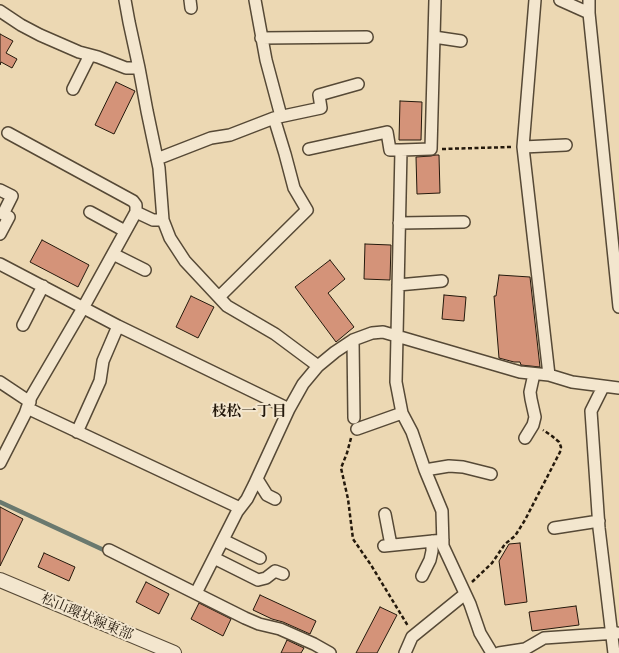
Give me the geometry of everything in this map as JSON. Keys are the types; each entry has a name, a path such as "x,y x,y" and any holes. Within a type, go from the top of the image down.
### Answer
{"street":[{"path":"125,0 159,168 163,220 170,238 185,261 227,306 275,334 318,366"},
{"path":"219,298 307,210 294,188 285,154 255,0"},
{"path":"309,149 387,132 390,150 430,150 435,0"},
{"path":"535,0 523,147 549,375"},
{"path":"560,0 590,13"},
{"path":"589,0 619,307"},
{"path":"0,11 40,35 79,52 126,68 139,68"},
{"path":"262,38 366,37"},
{"path":"434,37 461,41"},
{"path":"73,89 90,55"},
{"path":"157,159 211,138 230,135 277,117 322,108 319,94 358,84"},
{"path":"0,461 28,405 84,308 136,212 136,205 133,201 8,133"},
{"path":"523,147 566,145"},
{"path":"401,150 396,382 402,412 412,432 442,511 437,541 422,576"},
{"path":"0,190 12,196 3,214 8,217 0,234"},
{"path":"90,212 125,231"},
{"path":"136,212 153,220 163,220"},
{"path":"400,224 464,222"},
{"path":"113,254 145,270"},
{"path":"0,264 118,326 289,409"},
{"path":"398,285 442,281"},
{"path":"23,325 43,286"},
{"path":"77,432 100,381 103,361 118,326"},
{"path":"196,593 240,508 247,499 289,409 303,384 318,366 353,340 372,333 383,332 520,372 549,375 572,382 619,388"},
{"path":"353,340 356,423 402,412"},
{"path":"526,438 535,417 530,392 534,374"},
{"path":"0,382 28,405 77,432 240,508"},
{"path":"603,386 591,411 599,521 615,633 614,653"},
{"path":"425,470 448,466 463,467 491,474"},
{"path":"257,479 267,495 275,499"},
{"path":"385,514 388,545 437,541 443,546 480,633 492,653"},
{"path":"554,528 599,521"},
{"path":"223,540 260,558"},
{"path":"109,550 245,618 259,624 280,629 330,653"},
{"path":"214,558 258,580 266,578 276,571 283,574"},
{"name":"松山環状線東部","path":"0,580 174,653"},
{"path":"405,653 412,637 464,592"},
{"path":"499,653 525,649 544,638 615,633"}],"path":[{"path":"430,150 523,147"},
{"path":"356,423 350,439 348,453 341,468 348,499 353,539 406,623 412,637"},
{"path":"464,592 492,563 505,544 515,536 560,452 561,446 558,442 552,436 533,425"}],"building":[{"path":"0,34 13,41 6,53 17,59 12,68 1,62 0,65"},
{"path":"116,82 135,91 114,134 95,125"},
{"path":"400,101 422,102 421,140 399,140"},
{"path":"439,155 440,193 417,194 416,157"},
{"path":"42,240 89,265 78,287 30,262"},
{"path":"365,244 391,245 390,280 364,279"},
{"path":"330,260 345,279 328,293 354,327 336,342 295,287"},
{"path":"499,275 530,277 540,367 521,365 520,362 499,358 494,296 496,296"},
{"path":"444,295 466,297 464,321 442,319"},
{"path":"191,296 214,307 198,338 176,327"},
{"path":"0,507 23,519 0,566"},
{"path":"520,543 527,602 505,605 499,561 509,544"},
{"path":"44,553 75,567 69,581 38,567"},
{"path":"146,582 169,594 159,614 136,602"},
{"path":"260,595 316,621 310,634 253,610"},
{"path":"199,603 231,619 223,636 191,619"},
{"path":"576,606 579,625 532,631 529,612"},
{"path":"380,607 397,615 377,653 356,653"},
{"path":"287,640 304,648 301,653 281,653"}],"waterway":[{"path":"0,502 108,552"}],"district":[{"name":"枝松一丁目","path":"249,412"}]}
